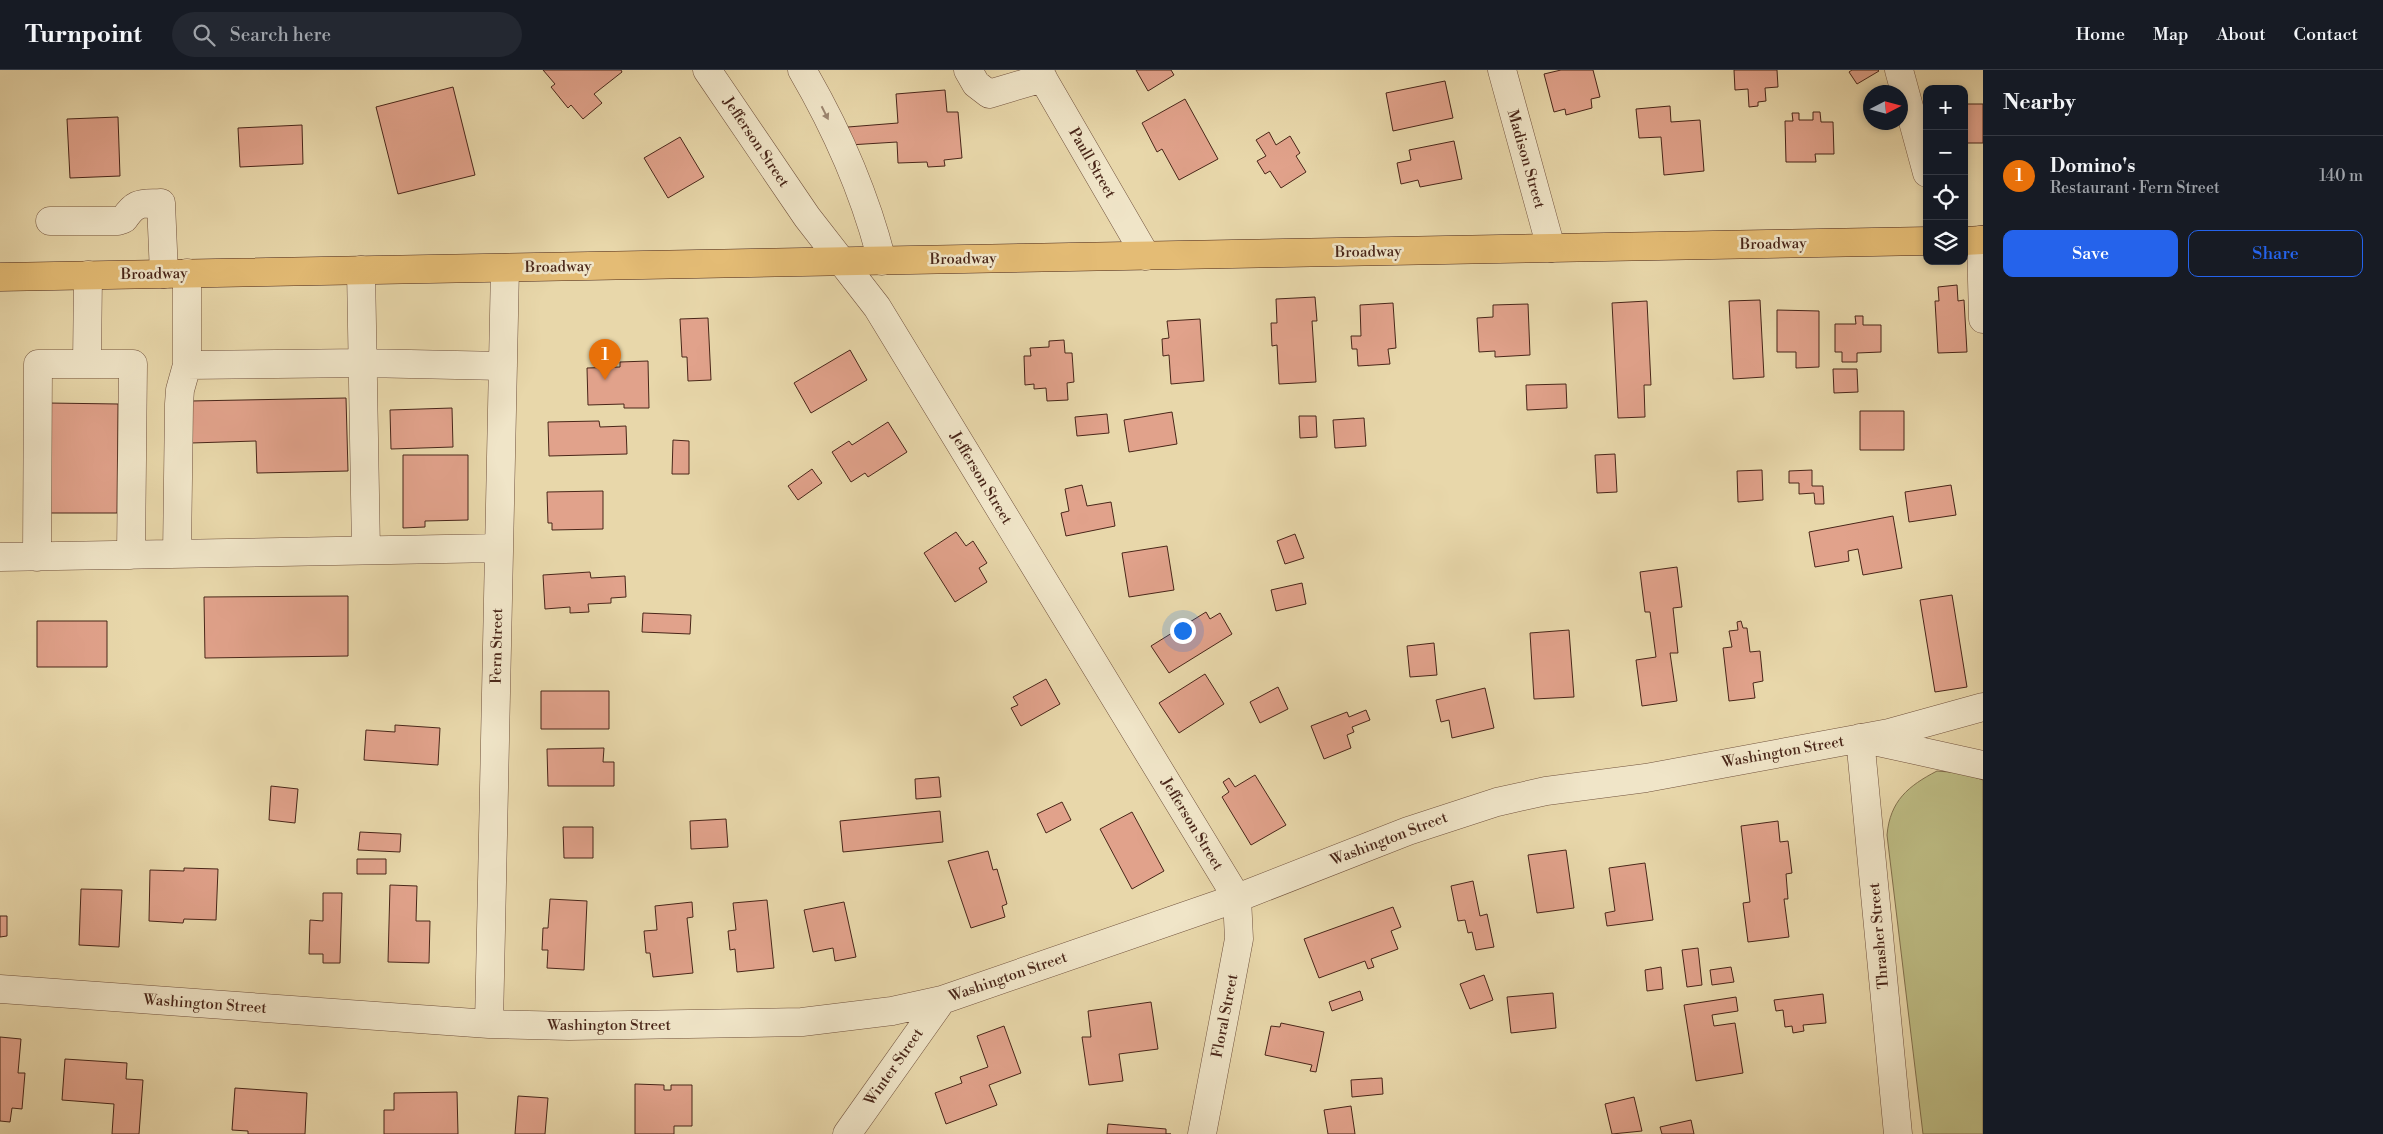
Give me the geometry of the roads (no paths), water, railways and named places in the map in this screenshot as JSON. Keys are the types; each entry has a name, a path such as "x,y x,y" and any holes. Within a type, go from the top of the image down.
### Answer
{"main road":[{"name":"Broadway","path":"0,277 1923,242"}],"street":[{"name":"Jefferson Street","path":"707,70 807,217 877,307 1237,898"},
{"path":"802,70 839,140 871,220 882,261"},
{"path":"968,70 976,84 989,94 1041,74"},
{"name":"Madison Street","path":"1502,70 1551,248"},
{"path":"1899,70 1923,158"},
{"name":"Paull Street","path":"1041,74 1146,256"},
{"path":"50,221 118,221 124,219 132,207 137,204 161,203 175,274 187,365 180,390 179,404 178,554"},
{"path":"1976,241 1983,319"},
{"name":"Fern Street","path":"489,1024 505,268"},
{"path":"361,270 366,550"},
{"path":"87,364 88,276"},
{"path":"187,365 362,363 503,366"},
{"path":"37,557 38,364 133,364 131,555"},
{"path":"0,558 500,548"},
{"name":"Washington Street","path":"0,989 489,1024 569,1026 802,1022 892,1011 942,1000 1237,898 1408,831 1497,802 1546,792 1646,778 1860,738 1918,726 1983,707"},
{"path":"1860,738 1983,765"},
{"name":"Thrasher Street","path":"1860,738 1898,1134"},
{"name":"Floral Street","path":"1202,1134 1239,939 1237,898"},
{"name":"Winter Street","path":"847,1134 942,1000"}],"place":[{"name":"Domino's","path":"605,380"}]}
